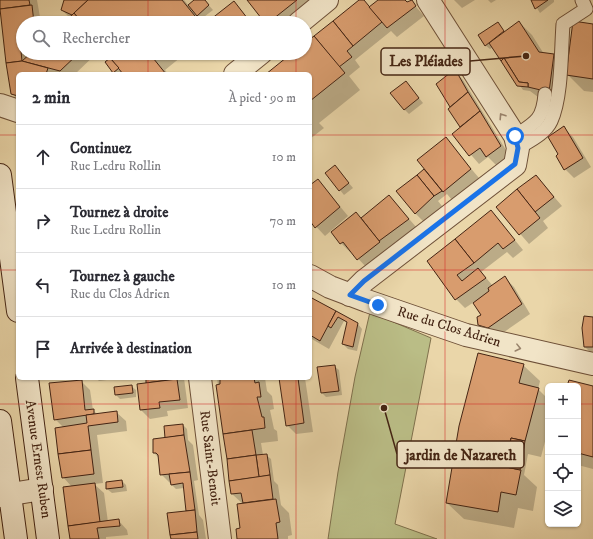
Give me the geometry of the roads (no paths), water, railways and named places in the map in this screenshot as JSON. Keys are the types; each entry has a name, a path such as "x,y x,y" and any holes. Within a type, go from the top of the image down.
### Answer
{"street":[{"path":"308,16 327,0"},
{"path":"350,295 364,281 515,164 517,142 428,0"},
{"path":"237,72 252,60"},
{"path":"0,105 16,110"},
{"path":"0,175 16,296"},
{"name":"Rue du Clos Adrien","path":"312,277 330,288 466,334 593,364"},
{"name":"Avenue Ernest Ruben","path":"27,380 48,539"},
{"name":"Rue Saint-Benoit","path":"200,380 220,539"},
{"path":"0,421 5,496 16,539"},
{"path":"5,496 42,489"}],"lane":[{"path":"517,142 536,138 551,122 557,100 564,24 586,9 582,0"},
{"path":"517,142 537,122 544,109 545,94"}],"place":[{"name":"Les Pléiades","path":"526,56"},
{"name":"jardin de Nazareth","path":"384,408"}]}
